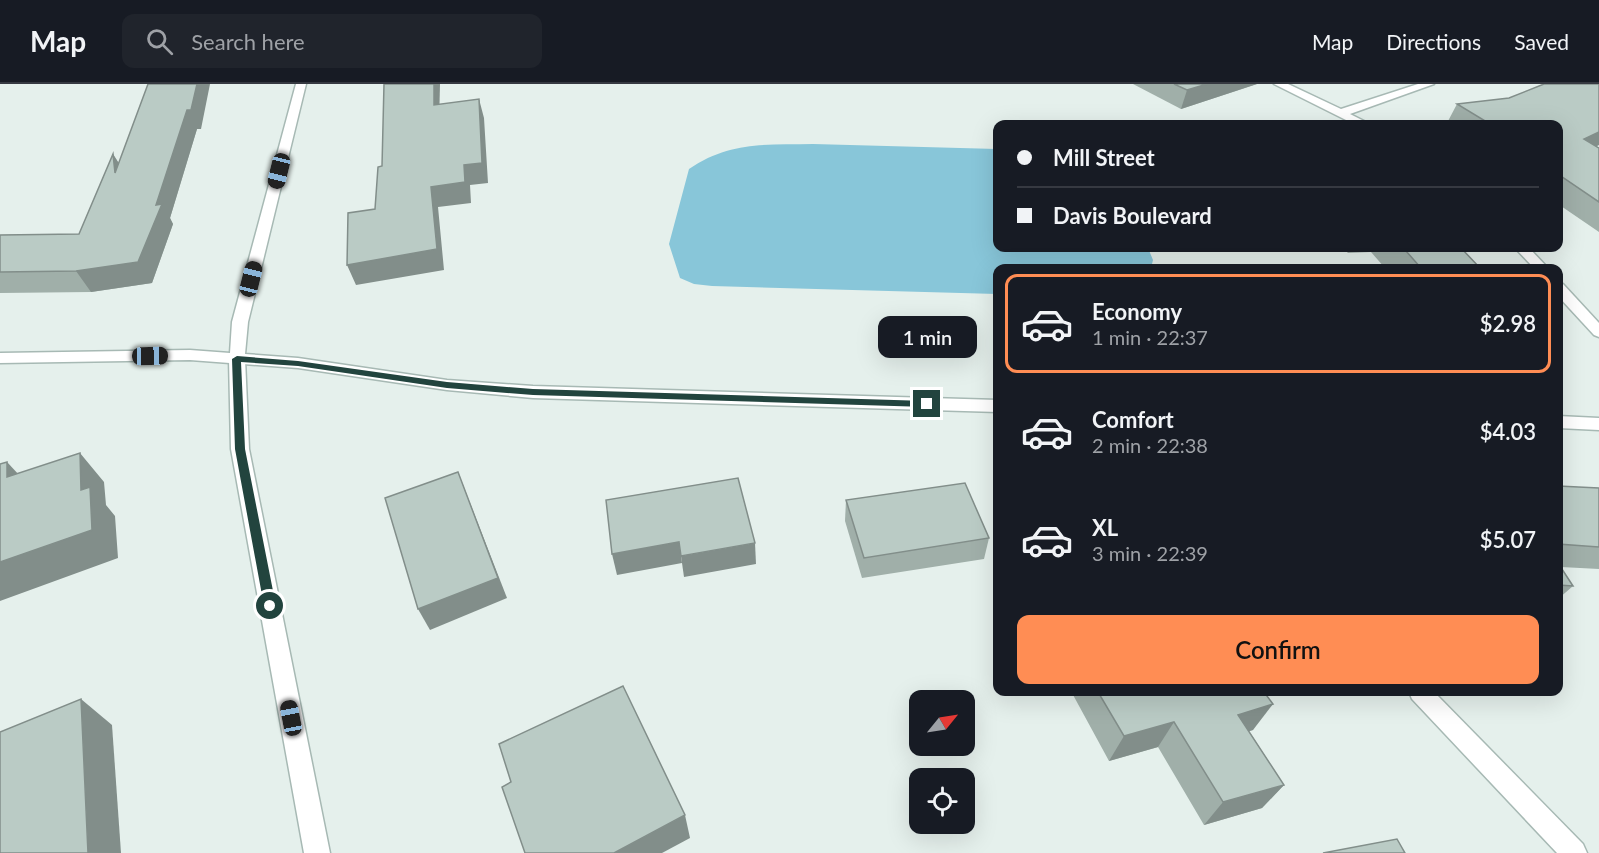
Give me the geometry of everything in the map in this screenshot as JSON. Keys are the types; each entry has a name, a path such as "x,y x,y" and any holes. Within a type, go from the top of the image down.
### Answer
{"street":[{"path":"301,84 240,322 237,359 240,449 317,853"},
{"path":"1279,84 1354,120"},
{"path":"1341,113 1429,84"},
{"path":"1526,252 1537,264"},
{"path":"1563,292 1599,332"},
{"path":"0,358 172,355 298,363 447,385 533,392 993,406"},
{"path":"1563,422 1599,424"},
{"path":"1424,696 1574,853"}],"water":[{"path":"813,144 993,149 993,252 1150,252 1152,264 993,264 993,294 712,286 694,284 680,278 669,244 689,169 719,153 764,145"}],"building":[{"path":"148,84 197,84 191,110 187,110 156,205 162,204 138,262 76,271 0,272 0,235 79,234 113,154 115,173"},
{"path":"384,84 434,84 434,105 479,99 482,163 464,165 465,182 431,187 437,249 347,265 348,213 375,209 378,167 382,166"},
{"path":"1174,84 1207,84 1187,90"},
{"path":"1544,84 1599,84 1599,132 1584,139 1599,148 1599,202 1563,177 1563,120 1483,120 1457,104 1509,98"},
{"path":"1407,252 1465,252 1476,264 1417,264"},
{"path":"80,453 81,490 90,487 92,530 0,562 0,464 7,462 7,477"},
{"path":"458,472 498,578 418,609 385,498"},
{"path":"738,478 755,543 681,556 679,542 612,554 606,500"},
{"path":"965,483 989,538 864,558 846,500"},
{"path":"1563,486 1599,488 1599,547 1563,544"},
{"path":"1563,571 1573,586 1563,585"},
{"path":"623,686 685,815 614,853 525,853 502,787 511,782 499,744"},
{"path":"1100,696 1267,696 1273,704 1238,715 1284,785 1223,802 1174,722 1124,736"},
{"path":"81,699 88,853 0,853 0,732"},
{"path":"1397,839 1405,853 1323,853"}],"route":[{"path":"270,606 240,449 237,359 298,363 447,385 533,392 927,404"}]}
